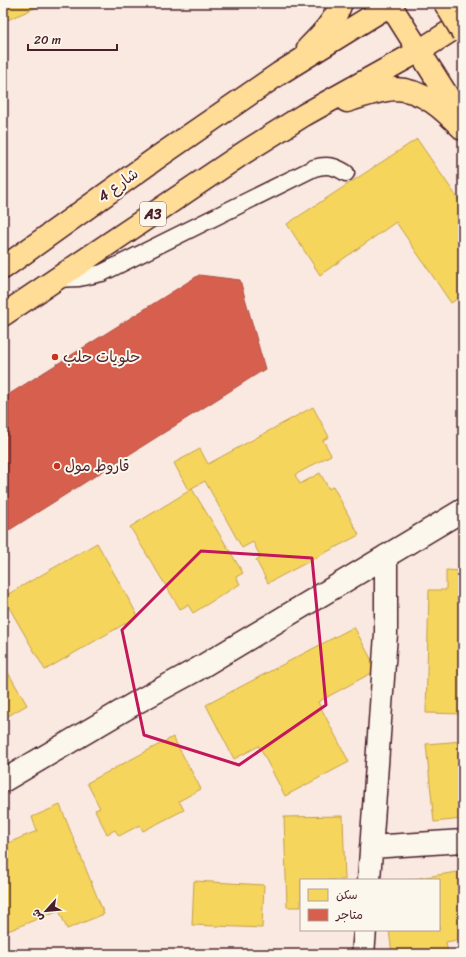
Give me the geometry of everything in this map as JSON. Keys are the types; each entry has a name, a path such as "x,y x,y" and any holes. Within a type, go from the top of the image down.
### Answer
{"highway":[{"path":"280,73 326,29 341,3"},
{"path":"445,3 463,33"},
{"path":"280,73 391,4 463,120"},
{"name":"A3","path":"3,315 226,164 304,115 419,51 463,22"},
{"name":"شارع 4","path":"3,268 158,157 280,73"},
{"path":"304,115 357,98 395,89 420,95 449,115 463,129"}],"street":[{"path":"3,781 133,704 196,670 463,510"},
{"path":"369,879 386,634 386,556"},
{"path":"371,847 463,841"},
{"path":"362,954 365,931"}],"lane":[{"path":"55,279 79,278 102,272 314,168 325,165 337,166 346,173"}],"highlighted area":[{"path":"201,551 312,558 326,705 239,765 144,735 122,630"}],"building: سكن":[{"path":"3,3 35,3 37,7 3,22"},
{"path":"417,139 463,206 463,295 451,303 396,222 320,275 287,224"},
{"path":"313,407 329,437 323,440 331,455 295,475 300,484 320,473 329,489 333,486 359,535 268,583 256,560 261,558 253,542 242,548 205,481 188,490 174,463 200,449 208,464"},
{"path":"192,489 243,573 236,577 240,584 193,613 188,605 180,609 130,527"},
{"path":"97,543 138,616 45,670 3,597"},
{"path":"446,570 463,571 463,714 426,713 429,590 446,590"},
{"path":"354,627 377,670 318,702 349,762 285,796 259,746 234,759 206,705"},
{"path":"3,664 27,705 3,719"},
{"path":"173,737 201,789 179,801 184,810 143,831 140,825 119,836 115,830 107,834 95,810 100,808 87,783"},
{"path":"463,741 463,819 434,822 426,744"},
{"path":"60,805 104,914 67,929 59,910 8,931 6,924 3,926 3,845 37,831 32,817"},
{"path":"343,816 345,879 300,879 300,907 287,907 284,817"},
{"path":"463,871 463,939 446,942 448,954 392,954 389,931 440,931 440,879 413,879"},
{"path":"194,881 264,885 262,928 192,925"}],"building: متاجر":[{"name":"قاروط مول","path":"199,275 240,280 265,369 3,534 3,398"}],"place":[{"name":"حلويات حلب","path":"55,357"},
{"name":"قاروط مول","path":"57,466"}]}
